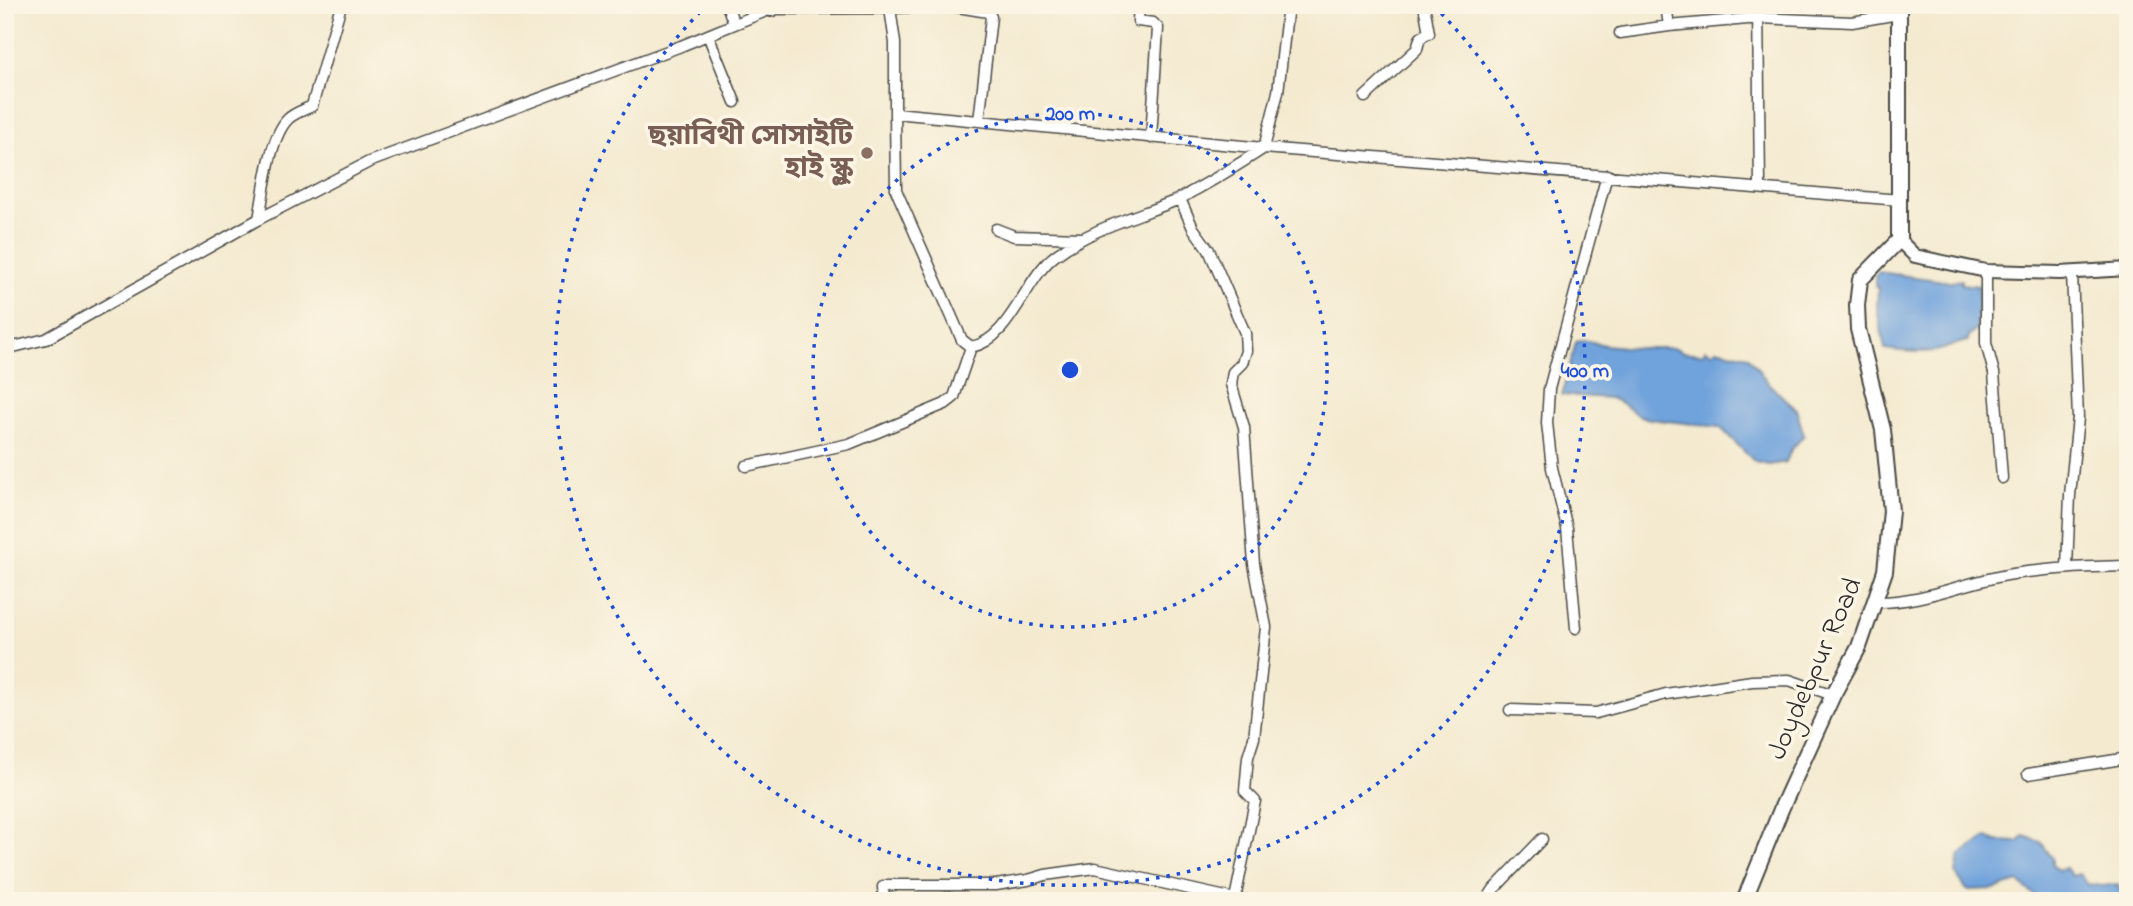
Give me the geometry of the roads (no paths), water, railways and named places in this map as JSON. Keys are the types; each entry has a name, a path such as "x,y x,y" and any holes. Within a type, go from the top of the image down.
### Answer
{"main road":[{"path":"1898,10 1899,240"},
{"name":"Joydebpur Road","path":"1744,901 1782,807 1858,647 1885,571 1890,501 1883,430 1858,329 1857,305 1860,280 1899,240"}],"street":[{"path":"259,219 270,157 283,125 290,117 312,106 341,5"},
{"path":"727,5 734,24"},
{"path":"1139,5 1138,21 1153,23 1158,28 1151,138"},
{"path":"889,7 895,43 897,190 962,340 971,346 984,344 1003,325 1053,257 1083,238 1132,216 1180,199 1216,180 1264,148 1278,92 1288,5"},
{"path":"1365,97 1417,49 1417,43 1429,33 1424,5"},
{"path":"1666,5 1669,26"},
{"path":"1758,5 1760,187"},
{"path":"5,349 46,339 259,219 369,162 708,35 774,7 952,6 988,12 991,17 979,121"},
{"path":"1620,33 1759,18 1852,22 1898,10"},
{"path":"708,35 735,102"},
{"path":"895,113 1264,148 1900,200"},
{"path":"1576,628 1567,528 1552,468 1547,423 1549,389 1607,174"},
{"path":"884,901 883,887 888,885 996,885 1095,868 1239,900 1255,801 1245,791 1244,782 1254,738 1266,628 1254,564 1244,428 1231,384 1233,372 1242,363 1246,351 1245,333 1209,250 1193,228 1180,199"},
{"path":"996,229 1014,236 1083,238"},
{"path":"1899,240 1915,256 1986,271 2073,272 2128,269"},
{"path":"1986,271 1986,343 1994,373 2002,478"},
{"path":"2067,568 2070,495 2078,418 2073,272"},
{"path":"746,466 849,444 945,404 954,397 971,346"},
{"path":"1875,602 1897,603 1925,598 2013,574 2067,568 2128,566"},
{"path":"2128,581 2128,653"},
{"path":"1510,710 1596,713 1666,694 1752,681 1789,680 1833,695"},
{"path":"2028,774 2128,758"},
{"path":"1486,901 1494,889 1542,839"}],"water":[{"path":"1879,272 1951,282 1961,280 1961,284 1979,286 1977,329 1968,337 1968,341 1936,351 1885,349 1877,309 1878,287 1875,286 1875,276"},
{"path":"1583,340 1634,348 1675,348 1683,352 1702,354 1706,349 1712,353 1716,349 1748,356 1769,384 1796,409 1804,435 1791,450 1786,462 1769,465 1755,462 1720,427 1649,419 1610,398 1562,395 1576,342"},
{"path":"2024,836 2041,842 2052,858 2052,865 2058,870 2066,868 2072,876 2079,874 2087,884 2118,884 2119,888 2128,892 2128,901 2041,901 2019,882 1994,889 1967,890 1956,874 1959,856 1987,837 1996,841 2019,842"}],"place":[{"name":"ছয়াবিথী সোসাইটি হাই স্কুল","path":"867,153"}]}
